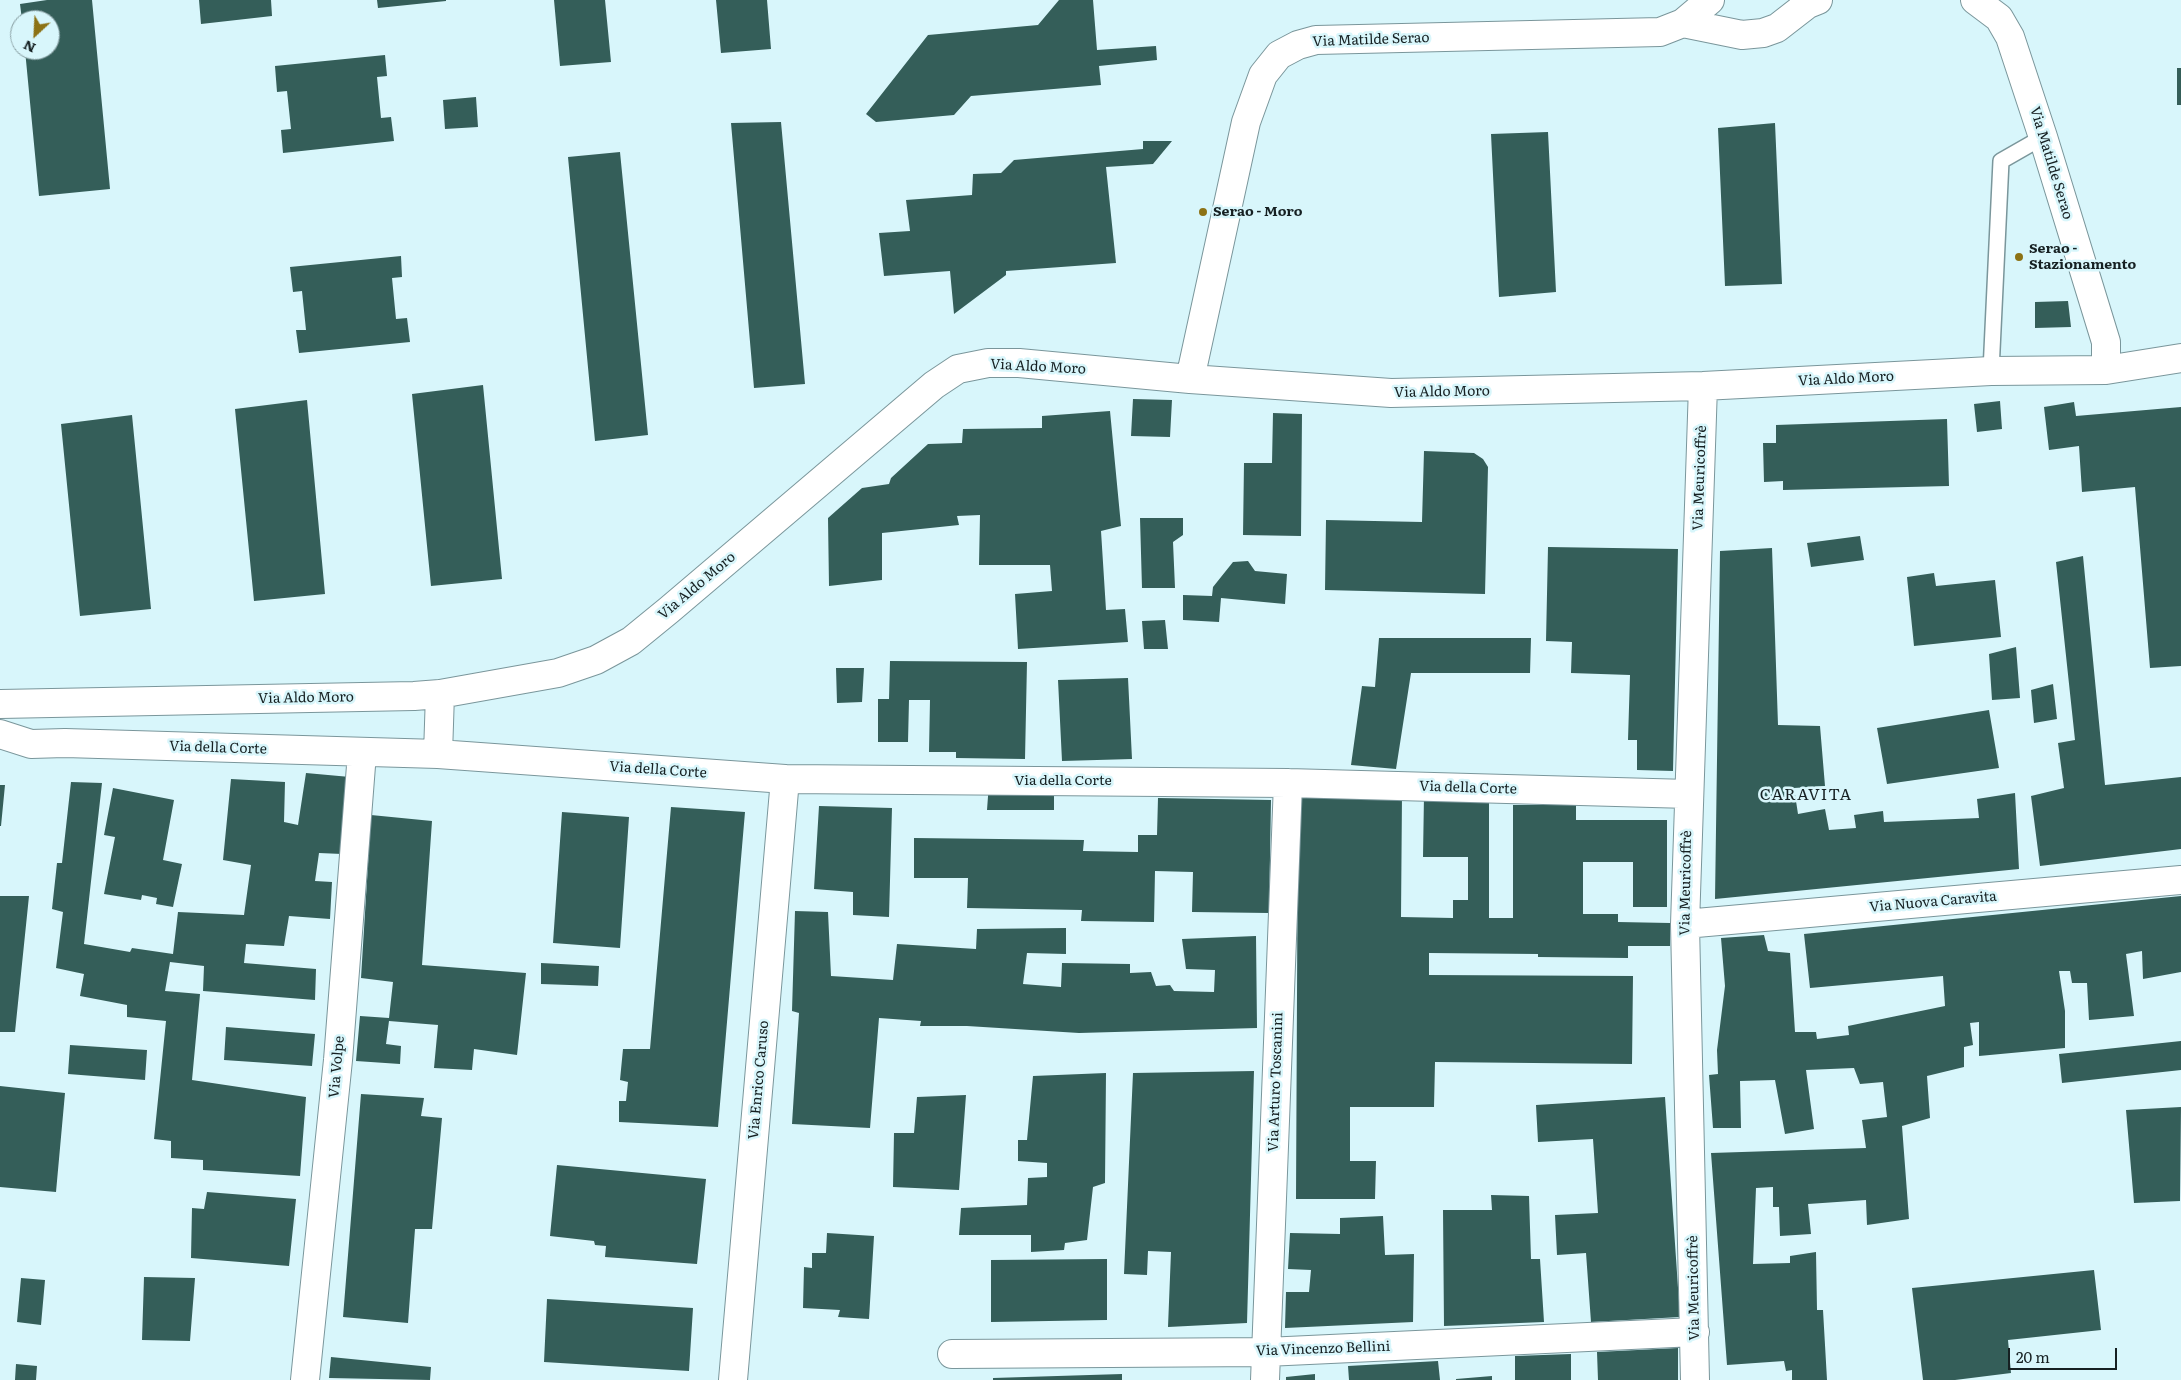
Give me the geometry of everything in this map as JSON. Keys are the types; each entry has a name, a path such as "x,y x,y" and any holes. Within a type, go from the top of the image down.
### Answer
{"street":[{"name":"Via Matilde Serao","path":"1190,379 1246,122 1254,95 1263,75 1279,55 1298,45 1316,40 1660,32 1687,11 1710,0"},
{"path":"1687,11 1742,35 1763,33 1777,28 1808,4 1818,0"},
{"name":"Via Matilde Serao","path":"1975,0 1999,18 2010,37 2106,342 2106,370"},
{"name":"Via Aldo Moro","path":"0,704 440,694 558,672 596,660 631,641 934,385 958,369 988,363 1019,363 1190,379 1391,393 1703,386 1991,371 2106,370 2181,358"},
{"name":"Via Meuricoffrè","path":"1695,1380 1685,924 1703,386"},
{"path":"438,754 440,694"},
{"name":"Via della Corte","path":"0,734 31,744 65,743 438,754 785,779 1288,783 1689,794"},
{"name":"Via Volpe","path":"305,1380 338,1060 362,753"},
{"name":"Via Enrico Caruso","path":"733,1380 785,779"},
{"name":"Via Arturo Toscanini","path":"1265,1380 1288,783"},
{"name":"Via Nuova Caravita","path":"1685,924 2181,880"},
{"name":"Via Vincenzo Bellini","path":"952,1354 1266,1352 1695,1332"}],"lane":[{"path":"1991,371 2000,161 2043,137"}],"building":[{"path":"47,0 92,0 110,189 39,196 26,60 60,60 60,10 21,10 20,4"},
{"path":"199,0 271,0 272,16 201,24"},
{"path":"377,0 446,0 446,1 378,8"},
{"path":"554,0 605,0 611,62 560,66"},
{"path":"716,0 767,0 771,49 721,53"},
{"path":"1059,0 1093,0 1097,50 1156,46 1157,60 1099,66 1101,85 971,96 954,115 876,122 866,114 928,35 1038,25"},
{"path":"385,55 387,76 377,77 381,118 391,117 394,141 283,153 281,130 291,129 287,91 277,92 275,66"},
{"path":"2177,68 2181,68 2181,105 2177,105"},
{"path":"476,97 478,127 445,129 443,100"},
{"path":"781,122 805,384 754,388 731,123"},
{"path":"1775,123 1782,284 1725,286 1718,128"},
{"path":"1548,132 1556,292 1499,297 1491,134"},
{"path":"1143,141 1172,141 1153,164 1106,167 1116,263 1006,271 1006,275 954,314 950,271 884,276 879,233 910,231 906,200 972,195 973,174 1001,173 1014,160 1143,149"},
{"path":"620,152 648,435 595,441 568,157"},
{"path":"401,256 402,277 392,278 396,319 407,318 410,342 299,353 296,330 306,330 302,291 293,292 290,267"},
{"path":"2068,301 2071,327 2035,328 2035,302"},
{"path":"483,385 502,579 431,586 412,394"},
{"path":"1133,399 1172,400 1170,437 1131,436"},
{"path":"307,400 325,594 254,601 235,409"},
{"path":"2000,401 2002,429 1977,432 1974,404"},
{"path":"2074,402 2076,416 2181,407 2181,666 2150,668 2135,487 2082,492 2079,446 2049,450 2044,407"},
{"path":"1110,411 1121,526 1101,531 1106,610 1125,609 1128,642 1018,649 1015,594 1052,591 1050,565 979,565 980,515 957,516 959,525 882,533 882,580 829,586 828,518 862,488 889,484 891,478 928,444 962,443 963,429 1042,428 1042,416"},
{"path":"1273,413 1302,414 1301,536 1243,535 1244,463 1272,463"},
{"path":"132,415 151,609 80,616 61,424"},
{"path":"1947,419 1949,486 1783,490 1783,481 1764,482 1763,443 1776,443 1776,425"},
{"path":"1424,451 1474,453 1483,459 1488,467 1485,594 1325,590 1326,520 1422,522"},
{"path":"1140,518 1183,518 1183,535 1173,542 1175,588 1142,588"},
{"path":"1860,536 1864,560 1811,567 1807,543"},
{"path":"1548,547 1678,549 1673,771 1637,770 1637,740 1628,740 1630,675 1571,673 1572,642 1546,641"},
{"path":"1772,548 1778,725 1820,726 1825,786 1794,788 1798,814 1825,809 1829,830 1856,828 1854,815 1883,811 1884,822 1979,818 1977,799 2015,793 2019,869 1715,899 1720,551"},
{"path":"2083,556 2105,785 2181,777 2181,849 2040,866 2031,796 2064,788 2058,743 2075,740 2056,562"},
{"path":"1248,561 1255,571 1287,574 1285,604 1221,598 1219,622 1183,620 1183,595 1212,596 1213,587 1233,562"},
{"path":"1934,573 1936,586 1995,580 2001,637 1914,646 1907,577"},
{"path":"1165,620 1168,649 1144,649 1142,621"},
{"path":"1379,638 1531,638 1530,673 1411,673 1396,769 1351,765 1362,686 1375,687"},
{"path":"2016,647 2020,698 1992,700 1989,654"},
{"path":"890,661 1027,662 1025,759 956,758 956,752 929,752 930,700 909,700 908,742 878,742 878,699 889,699"},
{"path":"836,668 864,668 862,702 837,703"},
{"path":"1128,678 1132,759 1062,761 1058,680"},
{"path":"2053,684 2057,719 2034,723 2031,690"},
{"path":"1989,710 1999,768 1887,784 1877,728"},
{"path":"306,773 350,777 342,854 319,853 315,881 332,882 330,919 289,916 284,946 246,944 244,963 316,969 315,1000 203,991 204,966 170,962 165,991 200,994 192,1080 306,1097 300,1176 203,1170 203,1160 171,1158 171,1141 154,1139 166,1021 127,1017 127,1005 80,996 84,974 56,968 63,912 52,909 57,863 62,863 71,782 102,783 84,944 130,952 132,948 173,954 178,912 244,915 251,865 223,860 231,779 285,782 284,822 298,825"},
{"path":"989,783 1054,783 1054,810 987,810"},
{"path":"0,785 5,785 1,826 0,826"},
{"path":"113,788 174,800 163,860 182,864 173,907 156,904 157,898 142,895 141,900 104,894 115,837 104,835"},
{"path":"1298,792 1402,794 1401,917 1453,918 1453,900 1468,900 1468,857 1423,857 1424,795 1489,795 1489,918 1513,918 1513,805 1576,805 1576,820 1667,820 1667,907 1633,907 1633,862 1583,862 1583,914 1618,914 1618,922 1670,923 1670,946 1628,946 1628,958 1538,957 1538,954 1429,953 1429,975 1633,976 1632,1064 1435,1062 1434,1107 1350,1107 1350,1161 1376,1161 1375,1199 1296,1199"},
{"path":"1158,798 1271,800 1269,913 1192,912 1193,872 1155,871 1154,922 1081,921 1082,910 967,908 968,878 914,878 914,838 1084,840 1083,851 1138,852 1138,835 1157,835"},
{"path":"819,806 892,808 889,917 853,915 853,892 814,889"},
{"path":"671,807 745,812 718,1127 619,1122 619,1101 626,1101 628,1082 620,1080 623,1049 650,1049"},
{"path":"562,812 629,817 620,948 553,943"},
{"path":"371,815 432,821 422,965 526,973 517,1055 474,1049 472,1070 434,1068 438,1025 389,1021 386,1044 401,1046 400,1064 356,1061 360,1016 389,1018 393,982 361,978"},
{"path":"0,896 29,896 15,1032 0,1032"},
{"path":"2181,896 2181,972 2143,979 2142,951 2126,954 2134,1016 2089,1020 2087,983 2072,983 2070,971 2059,971 2065,1011 2065,1048 1979,1056 1979,1022 1970,1023 1973,1045 1964,1047 1964,1067 1927,1076 1930,1118 1902,1126 1909,1219 1867,1225 1866,1200 1808,1204 1811,1234 1780,1236 1779,1207 1773,1207 1773,1187 1756,1188 1753,1264 1790,1263 1790,1256 1816,1252 1817,1310 1823,1310 1827,1380 1792,1380 1792,1370 1786,1371 1784,1361 1727,1365 1711,1153 1866,1148 1862,1120 1887,1117 1883,1082 1860,1084 1854,1068 1806,1070 1814,1129 1785,1134 1775,1080 1740,1081 1741,1128 1713,1128 1709,1075 1718,1074 1717,1050 1725,986 1721,938 1764,935 1768,951 1790,953 1795,1032 1816,1032 1817,1039 1849,1035 1848,1026 1945,1006 1943,976 1810,988 1804,934"},
{"path":"795,911 828,912 831,976 893,980 897,944 976,949 977,929 1066,928 1066,954 1027,953 1023,984 1061,987 1062,963 1130,964 1130,973 1151,972 1156,986 1170,985 1174,991 1214,992 1215,970 1186,969 1182,939 1256,936 1257,1028 1079,1033 967,1026 920,1026 921,1021 879,1018 870,1128 792,1124 799,1013 792,1011"},
{"path":"541,963 599,966 598,986 541,984"},
{"path":"226,1027 315,1034 312,1066 224,1060"},
{"path":"2181,1041 2181,1070 2062,1083 2059,1054"},
{"path":"70,1045 147,1050 145,1080 68,1074"},
{"path":"1254,1071 1247,1323 1168,1327 1171,1252 1148,1251 1147,1275 1124,1274 1133,1073"},
{"path":"1106,1073 1105,1183 1093,1187 1087,1240 1065,1243 1064,1250 1031,1252 1031,1235 959,1235 961,1208 1027,1205 1028,1178 1047,1177 1047,1163 1018,1161 1018,1140 1027,1140 1033,1076"},
{"path":"0,1086 65,1093 56,1192 0,1187"},
{"path":"361,1094 424,1098 421,1116 442,1118 432,1229 415,1229 408,1323 343,1317"},
{"path":"966,1095 959,1190 893,1187 894,1133 914,1133 917,1097"},
{"path":"1665,1097 1680,1317 1591,1322 1586,1253 1557,1255 1555,1215 1598,1213 1593,1139 1538,1142 1536,1105"},
{"path":"2181,1107 2180,1201 2134,1203 2126,1110"},
{"path":"557,1165 706,1179 697,1264 605,1257 606,1246 595,1245 594,1241 550,1236"},
{"path":"207,1192 296,1199 289,1266 191,1258 192,1208 204,1209"},
{"path":"1491,1195 1529,1196 1531,1259 1540,1259 1544,1322 1444,1326 1443,1210 1492,1210"},
{"path":"1383,1216 1385,1255 1414,1254 1413,1322 1285,1328 1286,1292 1309,1292 1311,1270 1288,1269 1290,1233 1340,1234 1340,1218"},
{"path":"827,1233 874,1236 869,1319 838,1317 840,1310 803,1308 804,1267 812,1268 812,1253 826,1253"},
{"path":"1107,1259 1107,1320 991,1322 991,1260"},
{"path":"2094,1270 2101,1330 2008,1340 2011,1373 1955,1380 1923,1380 1912,1288"},
{"path":"144,1277 195,1278 190,1341 142,1340"},
{"path":"21,1278 45,1280 41,1325 17,1322"},
{"path":"547,1299 693,1308 689,1371 544,1362"},
{"path":"1678,1348 1678,1380 1598,1380 1597,1352"},
{"path":"1571,1354 1571,1380 1515,1380 1515,1356"},
{"path":"331,1357 431,1367 430,1380 329,1378"},
{"path":"1438,1361 1440,1380 1349,1380 1348,1366"},
{"path":"16,1364 37,1366 36,1380 15,1380"},
{"path":"1122,1374 1122,1380 993,1380 993,1378"},
{"path":"1315,1374 1315,1380 1286,1380 1286,1377"},
{"path":"1492,1376 1492,1380 1456,1380 1456,1379"}],"place":[{"name":"Serao - Moro","path":"1203,212"},
{"name":"Serao - Stazionamento","path":"2019,257"}],"district":[{"name":"CARAVITA","path":"1806,795"}]}
